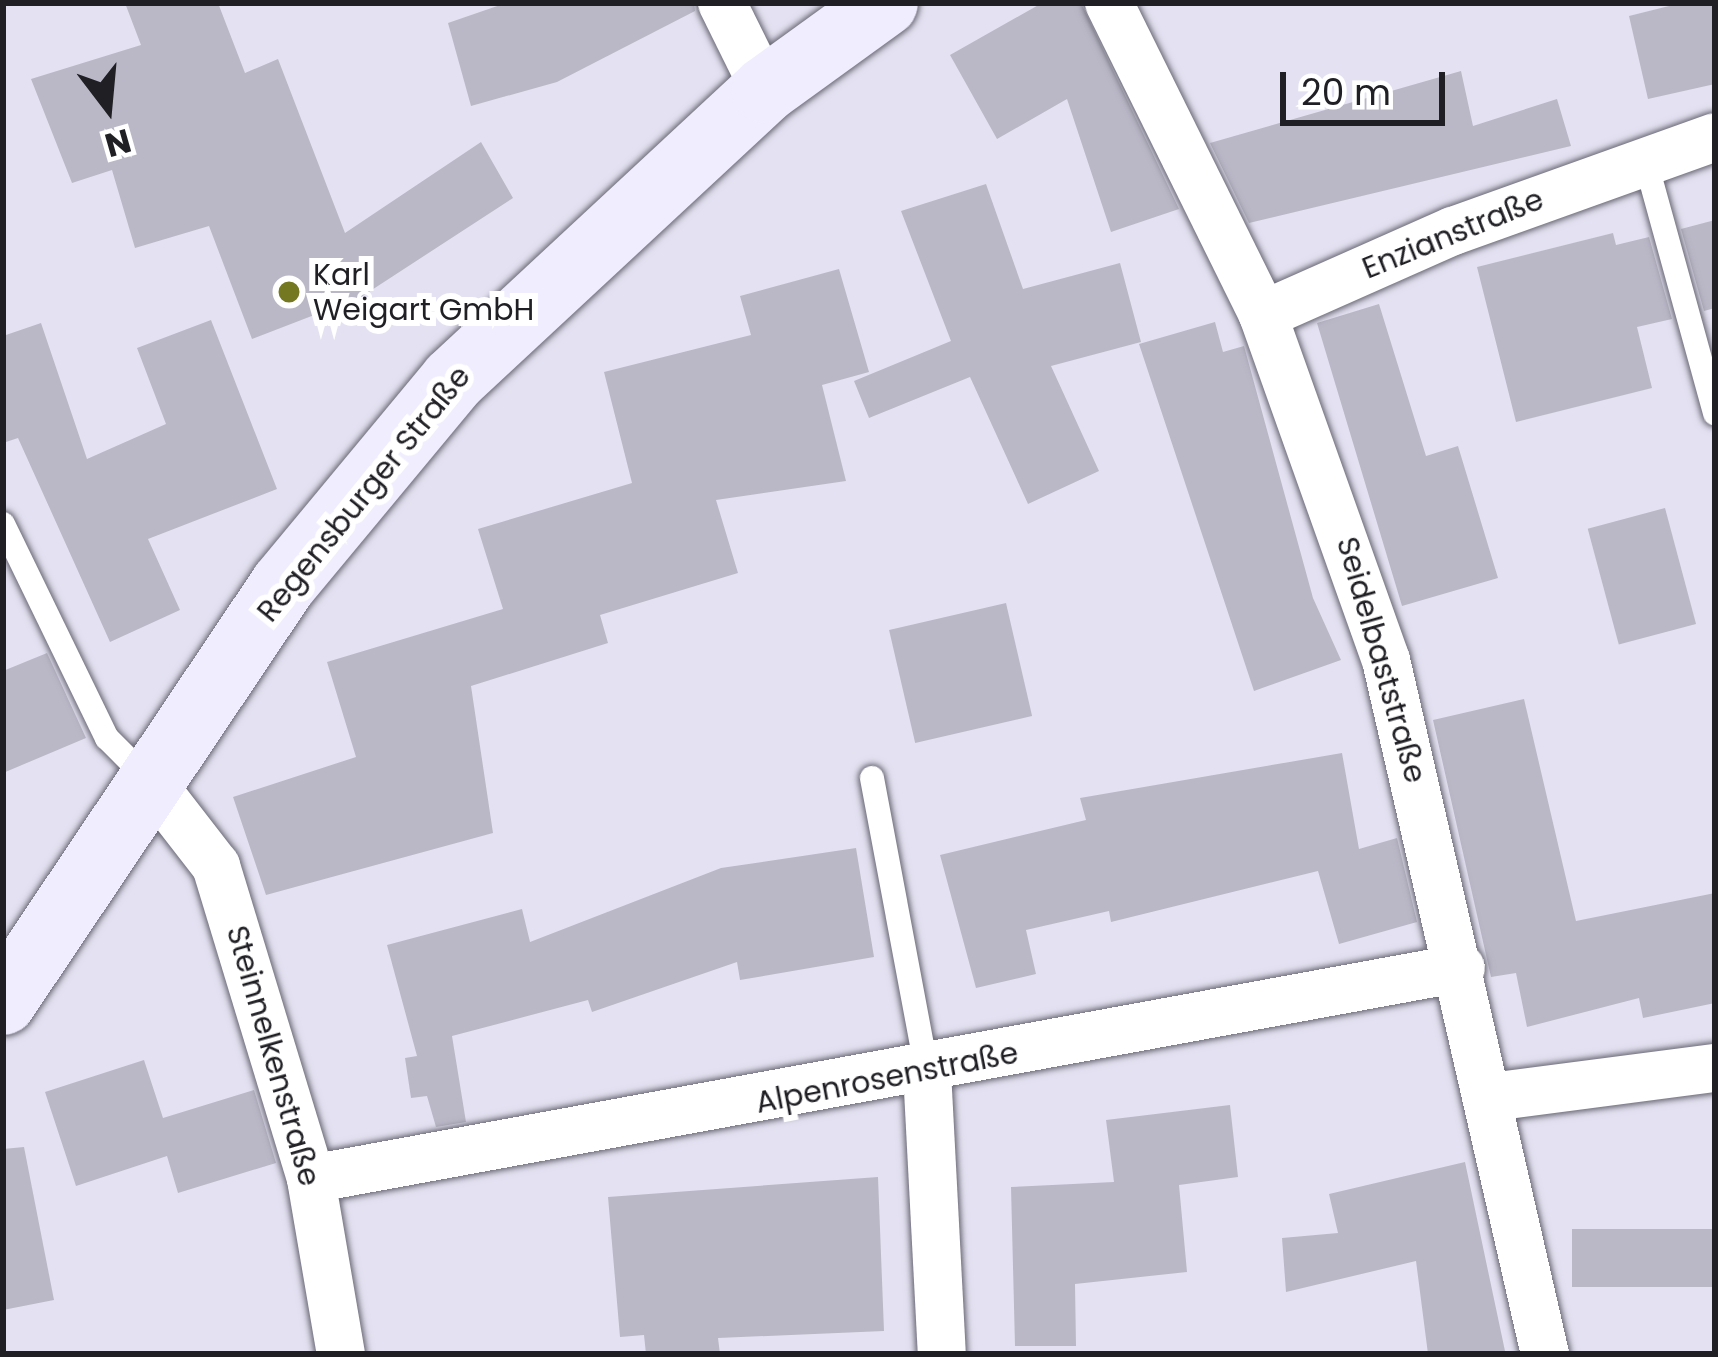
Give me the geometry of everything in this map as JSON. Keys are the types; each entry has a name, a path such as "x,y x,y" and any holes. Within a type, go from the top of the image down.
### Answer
{"street":[{"path":"722,3 765,90"},
{"name":"Regensburger Straße","path":"3,1002 284,584 453,380 765,90 885,3"},
{"name":"Seidelbaststraße","path":"1108,3 1264,315 1386,661 1491,1096 1545,1354"},
{"name":"Enzianstraße","path":"1264,315 1645,159 1715,137"},
{"name":"Steinnelkenstraße","path":"150,781 216,866 311,1179 341,1354"},
{"name":"Alpenrosenstraße","path":"311,1179 927,1071 1461,968"},
{"path":"1491,1096 1715,1068"},
{"path":"927,1071 942,1354"}],"lane":[{"path":"1645,159 1715,414"},
{"path":"3,524 106,738 150,781"},
{"path":"872,778 927,1071"}],"building":[{"path":"125,3 218,3 245,73 278,59 345,233 481,142 513,198 361,297 252,339 209,226 135,248 112,170 72,183 31,79 141,45"},
{"path":"506,3 694,3 695,11 557,82 471,106 448,23"},
{"path":"1042,3 1081,3 1179,209 1111,232 1067,99 997,139 950,55"},
{"path":"1681,3 1715,3 1715,84 1648,99 1629,16"},
{"path":"1461,71 1473,126 1557,99 1571,146 1249,223 1210,143"},
{"path":"986,184 1023,289 1120,263 1141,342 1051,366 1099,471 1028,504 970,377 869,418 854,381 951,341 901,211"},
{"path":"1715,220 1715,308 1704,311 1681,229"},
{"path":"1613,233 1616,245 1649,237 1672,319 1637,327 1652,388 1516,422 1477,267"},
{"path":"839,269 869,372 822,385 846,481 716,500 738,573 600,615 608,643 471,686 493,833 266,895 233,797 356,757 327,662 503,609 478,529 632,483 604,372 751,335 740,296"},
{"path":"1379,304 1426,456 1458,446 1498,578 1402,606 1317,323"},
{"path":"211,320 277,489 148,539 180,610 110,642 18,438 3,443 3,336 41,323 87,459 166,424 137,348"},
{"path":"1215,322 1223,352 1244,346 1313,598 1341,660 1254,691 1139,344"},
{"path":"1665,508 1696,624 1619,645 1588,529"},
{"path":"1006,603 1032,716 915,743 889,630"},
{"path":"47,653 86,738 3,773 3,671"},
{"path":"1524,699 1576,921 1715,893 1715,1003 1643,1018 1639,998 1527,1027 1516,973 1491,977 1433,720"},
{"path":"1342,753 1359,849 1397,838 1417,922 1339,944 1318,871 1111,922 1109,911 1026,930 1036,974 976,988 940,855 1086,820 1080,798"},
{"path":"856,848 874,957 740,980 737,962 592,1012 588,1000 452,1036 466,1122 436,1127 427,1096 411,1098 405,1058 417,1056 387,945 522,909 530,942 721,868"},
{"path":"144,1060 163,1118 254,1090 276,1163 178,1193 167,1156 76,1186 45,1092"},
{"path":"1230,1105 1238,1177 1179,1185 1187,1272 1075,1284 1076,1346 1015,1346 1011,1187 1114,1182 1106,1120"},
{"path":"24,1147 54,1300 3,1310 3,1149"},
{"path":"1465,1162 1505,1351 1428,1354 1416,1261 1286,1292 1282,1238 1338,1233 1329,1194"},
{"path":"878,1177 884,1331 718,1338 720,1354 646,1354 644,1335 620,1337 608,1197"},
{"path":"1572,1229 1715,1229 1715,1287 1572,1287"}],"place":[{"name":"Karl Weigart GmbH","path":"289,292"}]}
